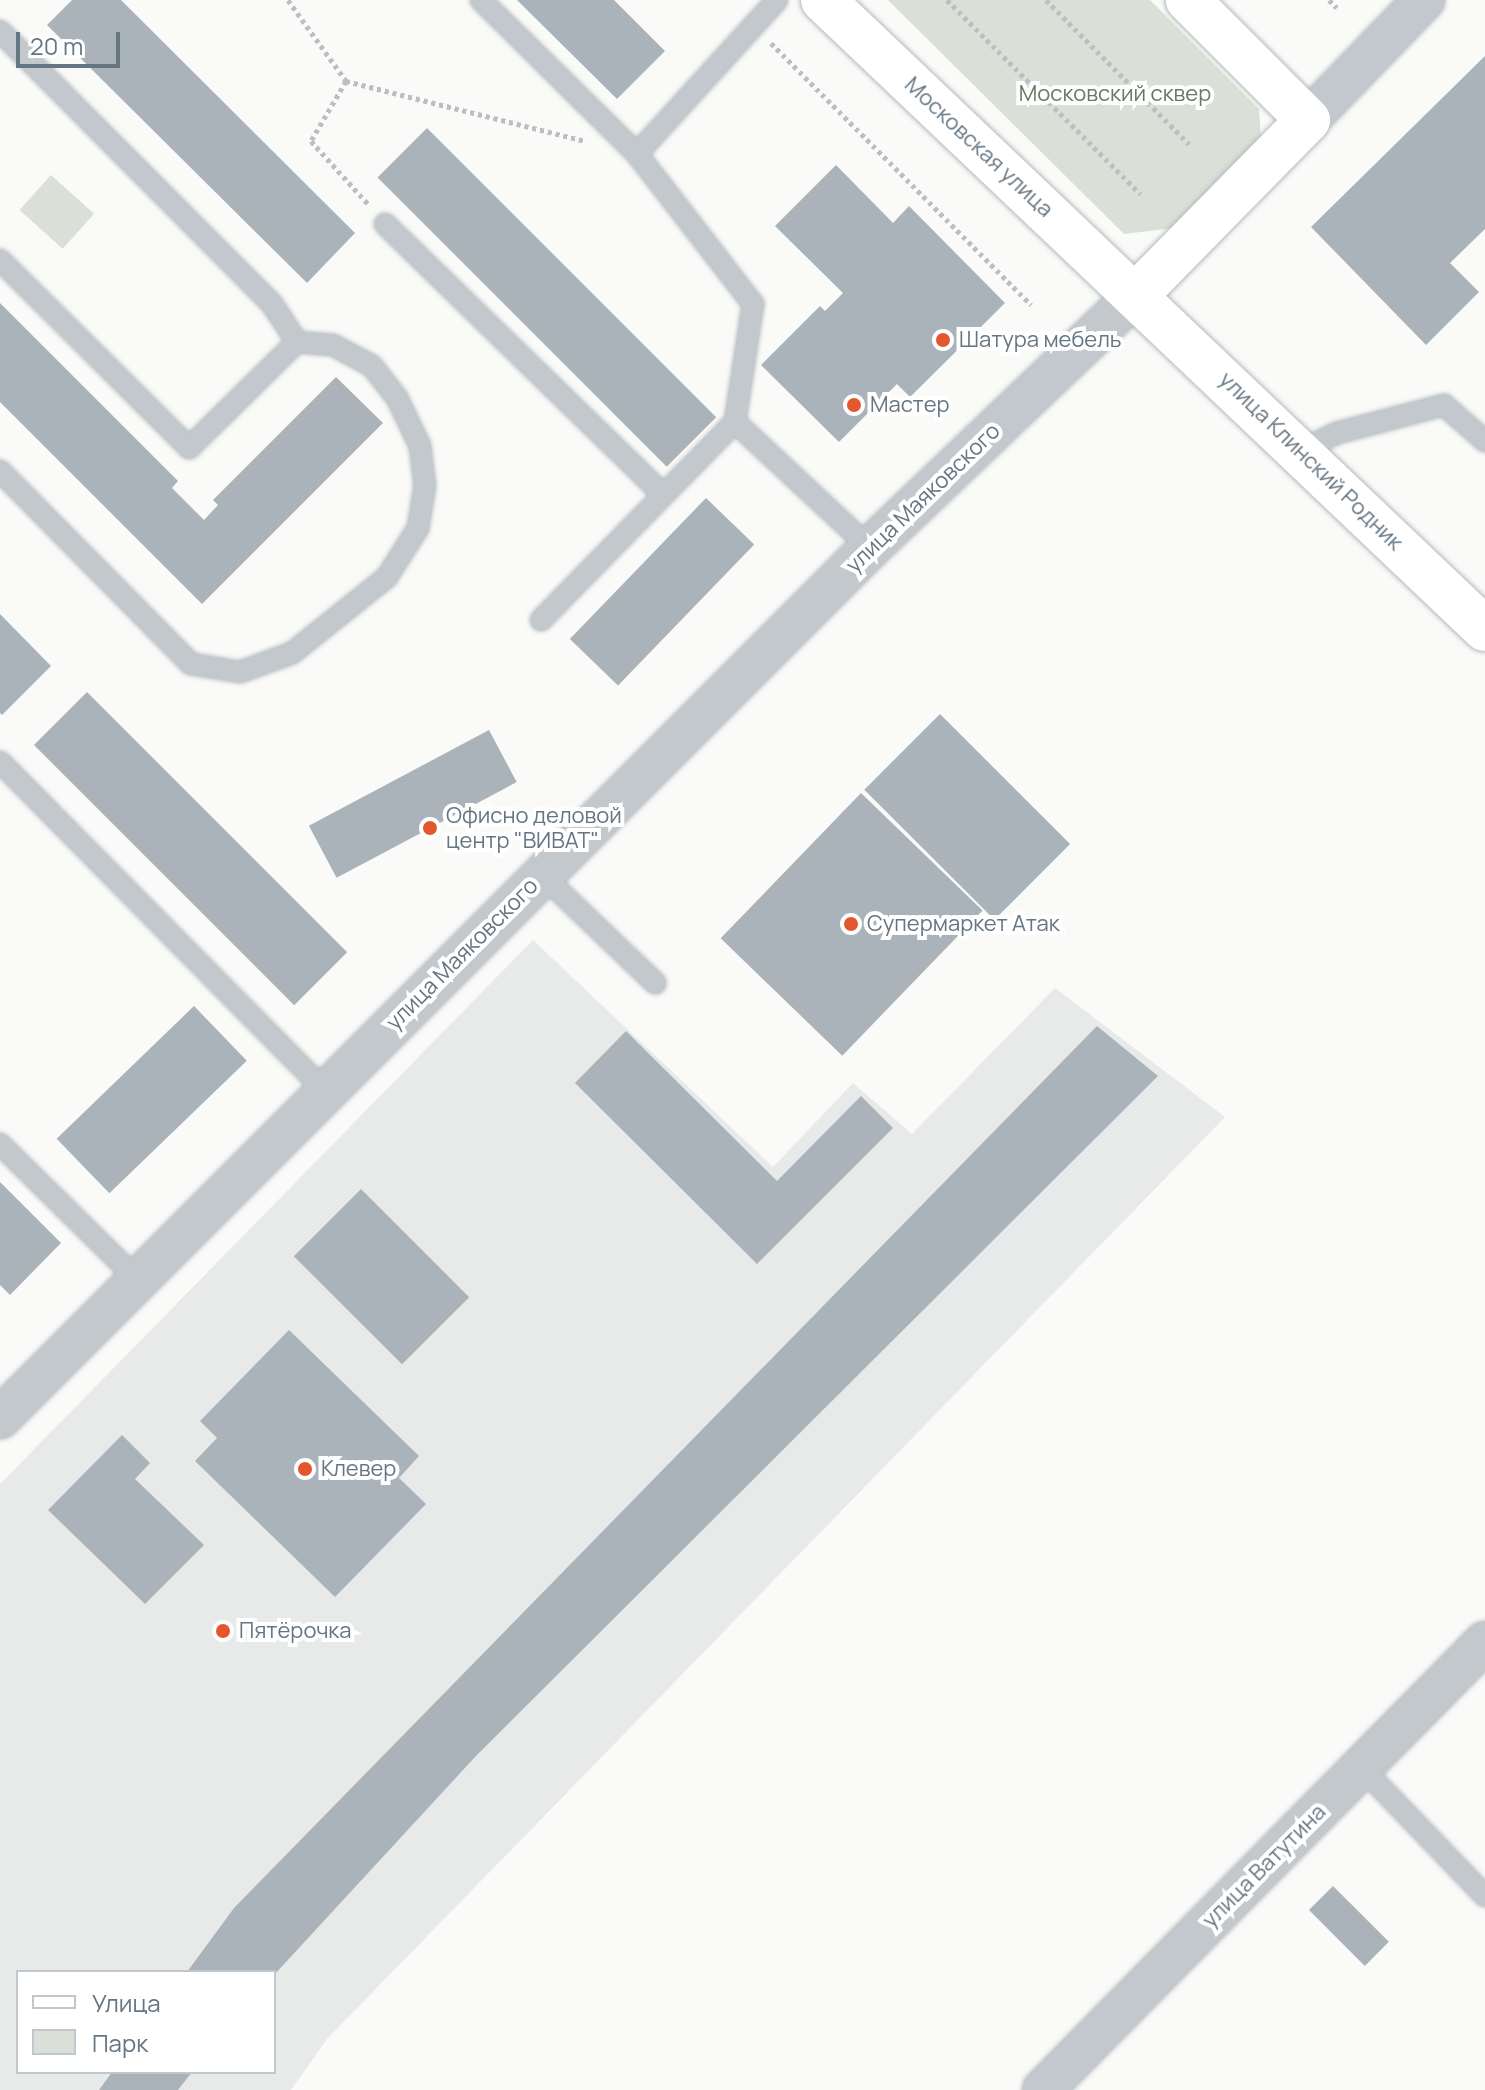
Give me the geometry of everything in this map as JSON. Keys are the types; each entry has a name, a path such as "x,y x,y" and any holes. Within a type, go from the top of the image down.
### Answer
{"main road":[{"name":"Московская улица","path":"823,0 1136,295"},
{"path":"1136,295 1308,120 1188,0"},
{"name":"улица Клинский Родник","path":"1136,295 1300,451 1480,614"}],"street":[{"path":"1308,120 1424,0"},
{"name":"улица Маяковского","path":"5,1404 138,1280 870,548 1136,295"},
{"name":"улица Ватутина","path":"1043,2090 1485,1642"}],"lane":[{"path":"481,0 637,154 753,304 735,422 541,620"},
{"path":"637,154 777,0"},
{"path":"0,31 272,304 297,342"},
{"path":"385,224 663,494"},
{"path":"0,260 189,448 297,342 333,345 372,366 420,446 425,485 418,528 387,577 292,653 240,672 191,664 0,471"},
{"path":"1300,451 1337,433 1444,405 1485,441"},
{"path":"735,422 870,548"},
{"path":"0,762 326,1092"},
{"path":"541,874 655,983"},
{"path":"0,1144 138,1280"},
{"path":"1361,1767 1485,1896"}],"path":[{"path":"288,0 346,81 637,154"},
{"path":"947,0 1140,194"},
{"path":"1046,0 1189,144"},
{"path":"1329,0 1337,8"},
{"path":"752,25 1031,305"},
{"path":"346,81 311,141 385,224"}],"shaded area":[{"path":"533,940 773,1167 853,1083 912,1134 1055,988 1225,1117 327,2039 291,2090 0,2090 0,1484"}],"green space":[{"name":"Московский сквер","path":"888,0 1150,0 1259,109 1261,139 1174,228 1124,234"},
{"path":"51,175 94,214 63,249 20,210"}],"building":[{"path":"72,0 121,0 355,233 307,283 47,25"},
{"path":"517,0 614,0 665,51 617,99"},
{"path":"1485,56 1485,229 1450,263 1479,292 1426,345 1311,227"},
{"path":"427,128 716,417 667,467 378,177"},
{"path":"836,165 893,223 909,206 1005,303 910,397 897,384 839,442 761,365 820,306 825,311 843,293 775,226"},
{"path":"0,303 178,481 172,488 204,520 218,505 213,500 336,377 383,423 202,604 0,402"},
{"path":"706,498 754,545 618,686 570,639"},
{"path":"0,614 51,666 2,715 0,713"},
{"path":"87,692 347,952 294,1005 34,745"},
{"path":"940,714 1070,844 994,920 864,790"},
{"path":"489,730 517,782 337,878 309,826"},
{"name":"Супермаркет Атак","path":"861,793 983,910 842,1056 721,938"},
{"path":"194,1006 247,1061 109,1193 57,1139"},
{"path":"1097,1026 1158,1076 475,1757 276,1973 276,1970 188,1970 234,1908"},
{"path":"626,1031 777,1181 861,1096 893,1128 757,1264 575,1083"},
{"path":"0,1182 61,1243 10,1295 0,1285"},
{"path":"361,1189 469,1297 402,1364 294,1256"},
{"name":"Клевер","path":"289,1330 419,1456 399,1478 426,1504 335,1597 195,1461 217,1438 200,1421"},
{"path":"122,1435 150,1463 135,1479 204,1545 145,1604 48,1510"},
{"path":"1333,1886 1389,1942 1365,1966 1309,1910"},
{"path":"111,2074 190,2074 178,2090 99,2090"}],"place":[{"name":"Шатура мебель","path":"943,340"},
{"name":"Мастер","path":"854,405"},
{"name":"Офисно деловой центр \"ВИВАТ\"","path":"430,828"},
{"name":"Супермаркет Атак","path":"851,924"},
{"name":"Клевер","path":"305,1469"},
{"name":"Пятёрочка","path":"223,1631"}]}
